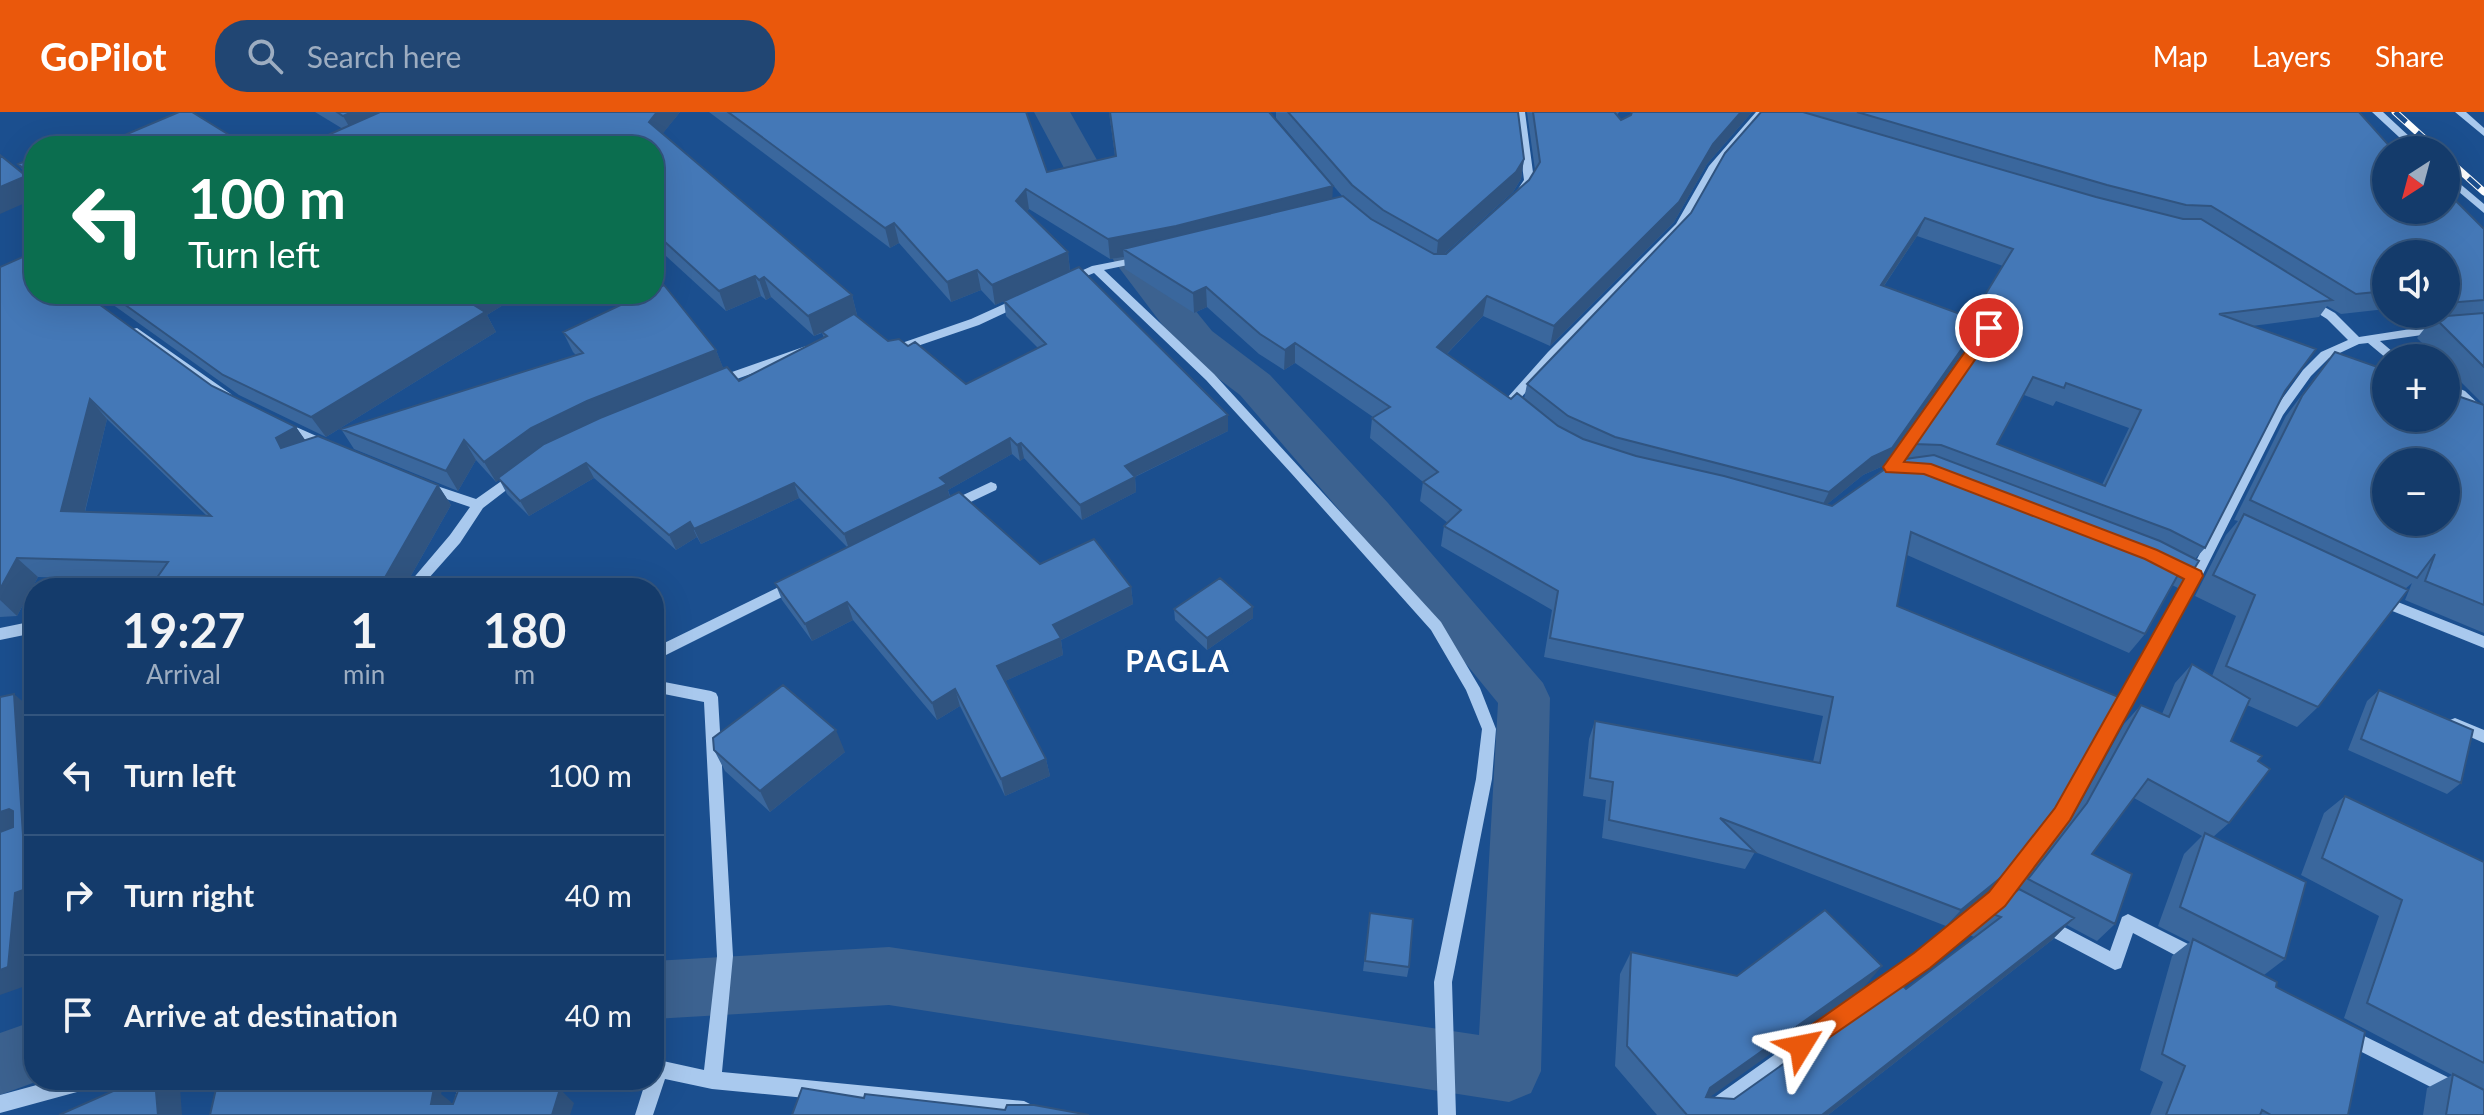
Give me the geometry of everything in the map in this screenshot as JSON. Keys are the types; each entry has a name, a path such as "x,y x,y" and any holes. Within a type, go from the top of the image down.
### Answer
{"street":[{"path":"1507,207 1529,180 1520,112"},
{"path":"1526,419 1511,401 1552,355 1680,226 1713,168 1762,112 1777,116"},
{"path":"2377,112 2404,136"},
{"path":"2460,112 2484,133"},
{"path":"2460,188 2484,210"},
{"path":"1060,284 1096,268 1151,257"},
{"path":"1096,268 1210,377 1436,626 1473,688 1489,729 1484,779 1443,982 1447,1114"},
{"path":"883,340 894,350 975,322 1031,296"},
{"path":"2299,296 2372,345"},
{"path":"122,321 245,407"},
{"path":"1910,466 1887,470 1989,328"},
{"path":"1704,1115 1922,960 2010,906 2189,573 2228,526 2278,413 2307,373 2325,355 2363,340 2448,328"},
{"path":"697,390 814,345"},
{"path":"2460,394 2484,416"},
{"path":"269,419 334,449"},
{"path":"421,578 455,539 478,505 527,468"},
{"path":"419,484 478,505"},
{"path":"935,515 991,487"},
{"path":"664,650 808,578"},
{"path":"2369,595 2484,642"},
{"path":"0,634 24,629"},
{"path":"664,688 711,697 725,956 712,1080"},
{"path":"2450,722 2484,737"},
{"path":"2010,906 2115,962 2128,922 2210,965"},
{"path":"2336,1030 2484,1105"},
{"path":"664,1070 712,1080 1045,1112"},
{"path":"0,1104 51,1090"},
{"path":"459,1115 466,1090"},
{"path":"644,1115 651,1090"}],"building":[{"path":"179,112 192,112 231,136 122,136"},
{"path":"380,112 657,112 649,122 852,295 808,316 764,277 759,280 755,276 719,291 664,241 664,136 326,136"},
{"path":"728,112 1026,112 1047,172 1116,156 1110,112 1269,112 1333,186 1176,226 1108,239 1026,189 1016,201 1068,252 992,285 977,270 947,282 894,223 885,228"},
{"path":"1288,112 1518,112 1524,159 1516,172 1438,241 1383,210 1352,185"},
{"path":"1533,112 1615,112 1621,120 1632,112 1741,112 1713,144 1679,202 1554,326 1487,296 1437,347 1511,399 1517,393 1558,426 1583,439 1636,456 1832,506 1898,460 1934,455 2160,541 2199,561 2194,569 2184,564 2145,634 1911,532 1897,606 2121,698 2069,790 2004,875 1961,910 1720,818 1755,852 1609,820 1613,782 1590,778 1595,721 1820,763 1833,697 1550,638 1558,591 1444,526 1461,510 1423,482 1438,472 1372,418 1390,407 1295,343 1285,350 1260,334 1206,287 1193,293 1123,249 1343,196 1371,219 1434,254 1446,254 1529,180 1540,162"},
{"path":"1761,112 1803,112 2096,197 2183,219 2201,219 2332,300 2219,314 2316,349 2285,391 2205,548 2170,530 1941,445 1915,444 2007,312 2000,304 1992,306 1892,448 1872,457 1829,492 1615,437 1568,416 1527,384 1691,213 1725,153","holes":["1925,218 2013,249 1971,318 1881,285","2033,377 2064,388 2066,383 2141,410 2105,486 1997,444"]},
{"path":"1857,112 2359,112 2380,136 2372,136 2372,224 2460,224 2460,205 2484,229 2484,300 2460,302 2460,240 2372,240 2372,292 2356,294 2211,206 2186,205"},
{"path":"0,155 24,177 0,187"},
{"path":"24,256 24,304 99,304 212,386 296,427 276,438 281,448 318,436 438,485 385,578 157,578 168,562 17,558 0,589 0,267","holes":["90,399 211,516 61,511"]},
{"path":"1079,267 1228,415 1125,466 1135,477 1080,505 1021,443 1017,445 1010,438 940,478 947,484 844,534 794,483 694,529 690,522 669,535 586,463 520,501 498,478 544,444 600,418 727,367 739,381 827,336 822,332 854,314 888,341 899,339 908,346 915,342 966,384 1046,344 1004,301"},
{"path":"664,285 716,350 587,401 531,428 484,462 464,440 446,471 341,429 583,353 563,332 623,304 664,304"},
{"path":"124,304 472,304 485,312 311,417 223,375"},
{"path":"2484,313 2484,367 2445,328 2460,328 2460,315"},
{"path":"2335,352 2372,365 2372,432 2460,432 2460,397 2484,405 2484,605 2425,581 2435,554 2417,578 2250,500 2302,396"},
{"path":"959,492 1040,564 1094,539 1131,587 1053,625 1061,638 997,666 1046,759 1001,779 955,689 932,703 847,602 805,624 775,583"},
{"path":"2244,514 2408,590 2318,707 2226,666 2255,595 2213,575"},
{"path":"1220,578 1253,607 1207,638 1174,609"},
{"path":"2192,664 2250,699 2231,741 2262,756 2258,761 2270,769 2229,823 2148,779 2092,854 2132,874 2115,924 2028,879 2087,803 2141,705 2169,717"},
{"path":"783,685 836,730 760,791 714,750 713,738"},
{"path":"2379,690 2473,730 2461,783 2361,739"},
{"path":"14,694 24,835 24,890 15,893 8,967 0,970 0,832 13,827 13,811 0,812 0,697"},
{"path":"2345,796 2484,862 2484,1063 2367,1003 2402,900 2322,858"},
{"path":"2205,833 2306,882 2285,959 2180,907"},
{"path":"2019,889 2074,918 1822,1115 1687,1115 1627,1046 1631,952 1737,976 1825,910 1882,966 1710,1088 1706,1097 1734,1099 1899,982 1906,989 2001,917 1990,913"},
{"path":"1370,913 1413,919 1409,967 1365,961"},
{"path":"2193,939 2277,982 2276,987 2365,1032 2348,1115 2271,1115 2262,1110 2260,1115 2166,1115 2185,1066 2162,1054"},
{"path":"2453,1074 2484,1090 2484,1115 2446,1115"},
{"path":"802,1088 864,1098 865,1094 1005,1110 1007,1105 1034,1105 1089,1115 792,1115"},
{"path":"115,1090 156,1090 158,1115 59,1115"},
{"path":"216,1090 434,1090 431,1104 453,1104 458,1090 560,1090 552,1115 210,1115"}],"waterway":[{"path":"664,989 889,976 1509,1071 1524,698 1371,515 1255,385 1197,341 1134,261 1052,112"},
{"path":"0,1064 24,1056"}],"railway":[{"path":"2395,112 2422,136"},
{"path":"2460,171 2484,192"}],"district":[{"name":"PAGLA","path":"1178,660"}],"route":[{"path":"1801,1046 1922,960 1997,899 2062,814 2194,576 2151,554 1925,468 1891,467 1989,328"}]}
